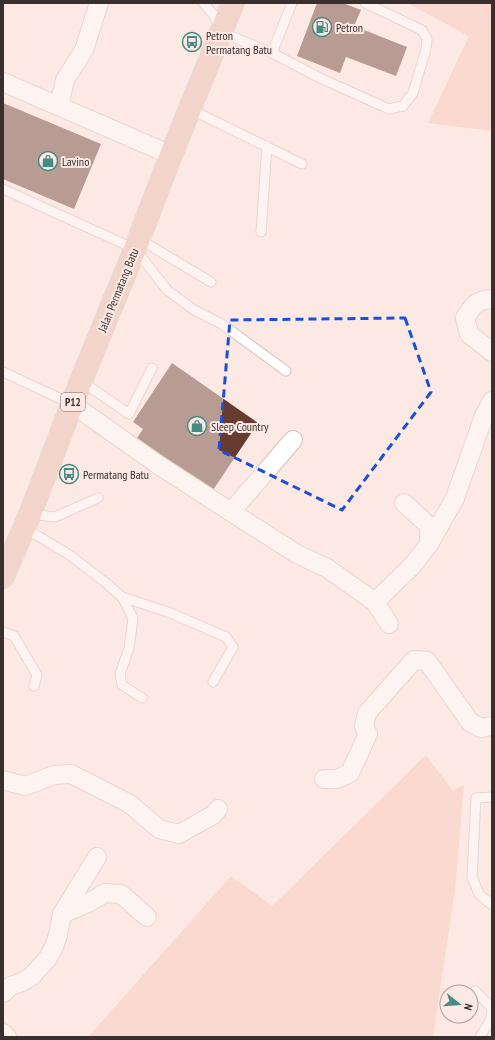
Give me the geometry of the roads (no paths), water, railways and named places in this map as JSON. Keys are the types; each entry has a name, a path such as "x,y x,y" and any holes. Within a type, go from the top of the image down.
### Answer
{"main road":[{"name":"Jalan Permatang Batu","path":"3,577 19,534 137,244 170,154 233,3"}],"street":[{"path":"59,106 65,80 84,50 99,3"},
{"path":"3,82 170,154"},
{"path":"492,299 473,305 465,318 469,334 492,352"},
{"path":"376,602 412,566 429,544 455,498 484,416 492,401"},
{"path":"72,404 157,464 231,512 298,554 327,568 376,602 390,624"},
{"path":"231,512 293,440"},
{"path":"404,503 429,526 429,544"},
{"path":"324,779 337,778 350,773 368,734 364,726 367,713 414,660 427,661 470,722 481,728 492,726"},
{"path":"3,780 25,786 54,775 71,774 130,804 159,829 179,834 214,815 218,809"},
{"path":"3,993 11,986 31,977 48,958 58,935 62,914 97,857"},
{"path":"62,914 88,903 105,893 121,894 147,917"},
{"path":"3,1033 7,1037"}],"lane":[{"path":"203,3 214,15 221,32 272,53 320,78 390,109 403,106 413,93 426,49 427,39 422,30 365,3"},
{"path":"272,53 292,3"},
{"path":"190,109 302,164"},
{"path":"261,232 267,146"},
{"path":"3,189 137,244 211,282"},
{"path":"137,244 167,290 194,310 222,324 286,371"},
{"path":"81,381 129,414 152,368"},
{"path":"3,372 72,404"},
{"path":"19,534 98,498"},
{"path":"19,534 38,536 71,556 122,597 133,618 129,648 120,674 122,685 142,698"},
{"path":"122,597 168,612 226,637 233,647 213,682"},
{"path":"3,632 14,636 25,653 37,675 34,686"},
{"path":"492,797 476,798 472,877 479,894 492,905"},
{"path":"479,995 492,1008 491,1019 480,1037"}],"place":[{"name":"Petron","path":"322,27"},
{"name":"Petron Permatang Batu","path":"192,42"},
{"name":"Lavino","path":"48,161"},
{"name":"Sleep Country","path":"197,426"},
{"name":"Permatang Batu","path":"69,474"}]}
